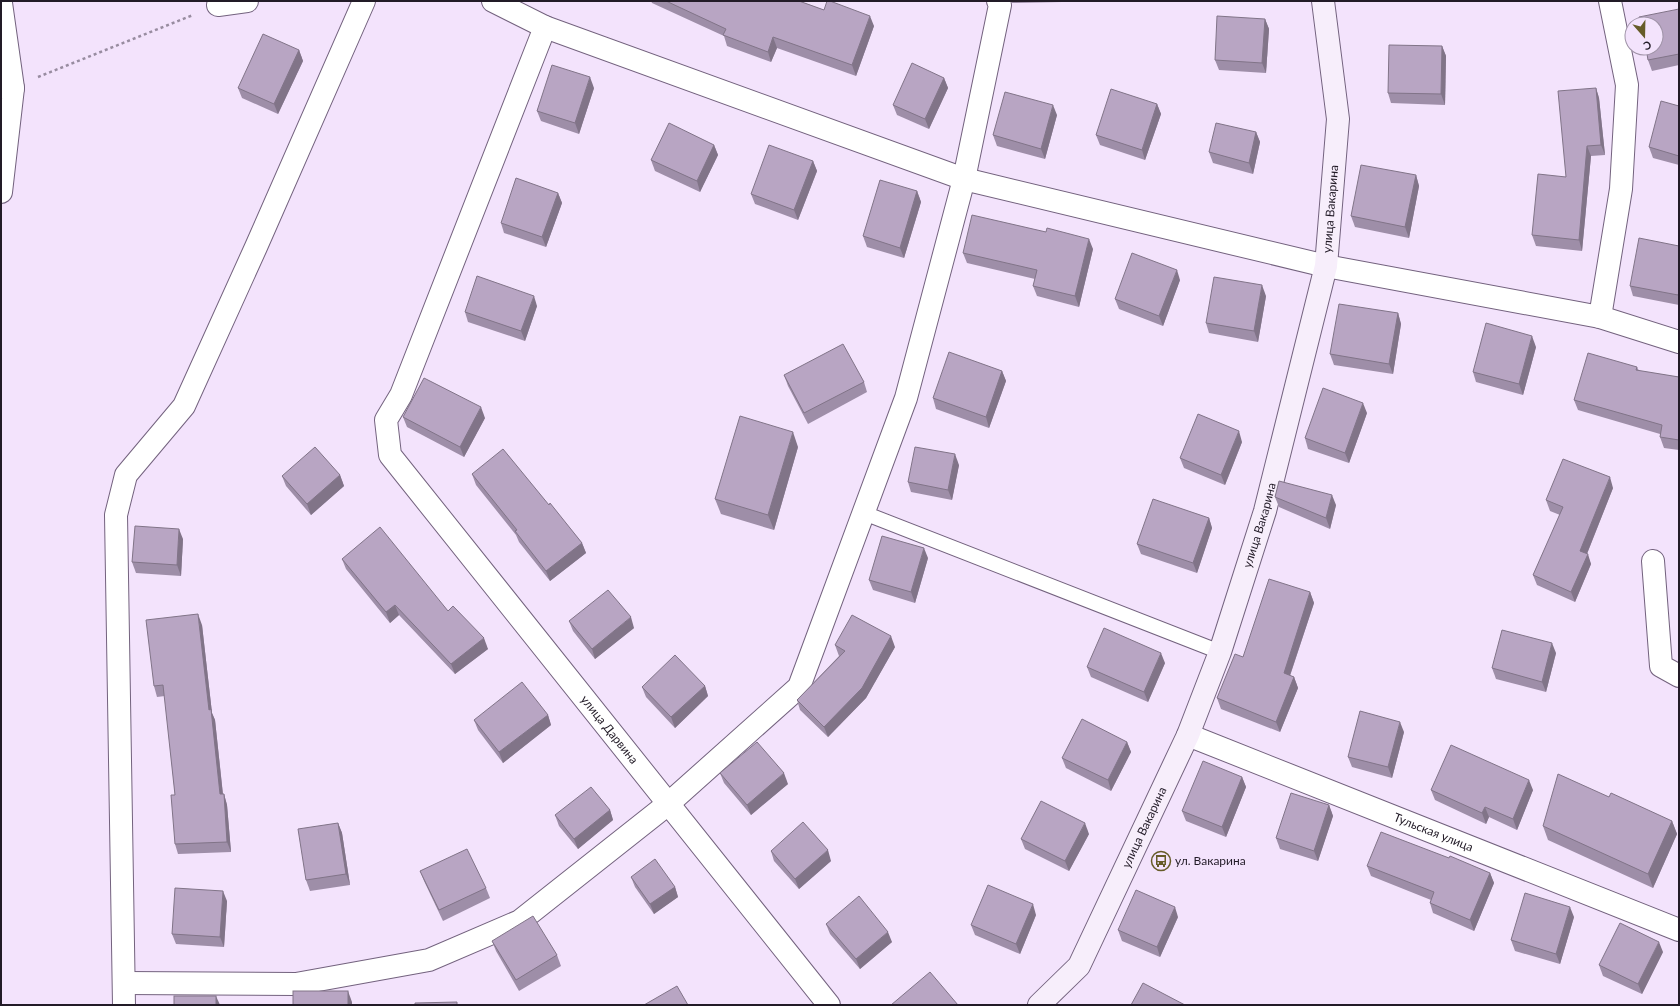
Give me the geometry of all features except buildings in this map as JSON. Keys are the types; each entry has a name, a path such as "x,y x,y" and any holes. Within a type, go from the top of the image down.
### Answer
{"street":[{"path":"218,5 247,1"},
{"path":"124,1005 116,515 126,475 184,406 256,247 364,1"},
{"path":"493,1 545,27 964,179 1326,266 1600,318 1679,342"},
{"path":"124,983 296,984 429,960 520,921 668,804 799,687 906,398 964,179 1000,5 998,1"},
{"name":"улица Вакарина","path":"1039,1005 1079,966 1188,735 1220,652 1264,511 1326,266 1338,119 1323,1"},
{"path":"1600,318 1622,189 1627,85 1610,1"},
{"path":"1,2 7,87 1,192"},
{"name":"улица Дарвина","path":"545,27 401,394 386,420 390,455 829,1005"},
{"path":"1653,561 1661,666 1679,676"},
{"name":"Тульская улица","path":"1188,735 1679,930"}],"lane":[{"path":"864,513 1220,652"}],"path":[{"path":"7,87 218,5"}],"place":[{"name":"ул. Вакарина","path":"1161,861"}]}
